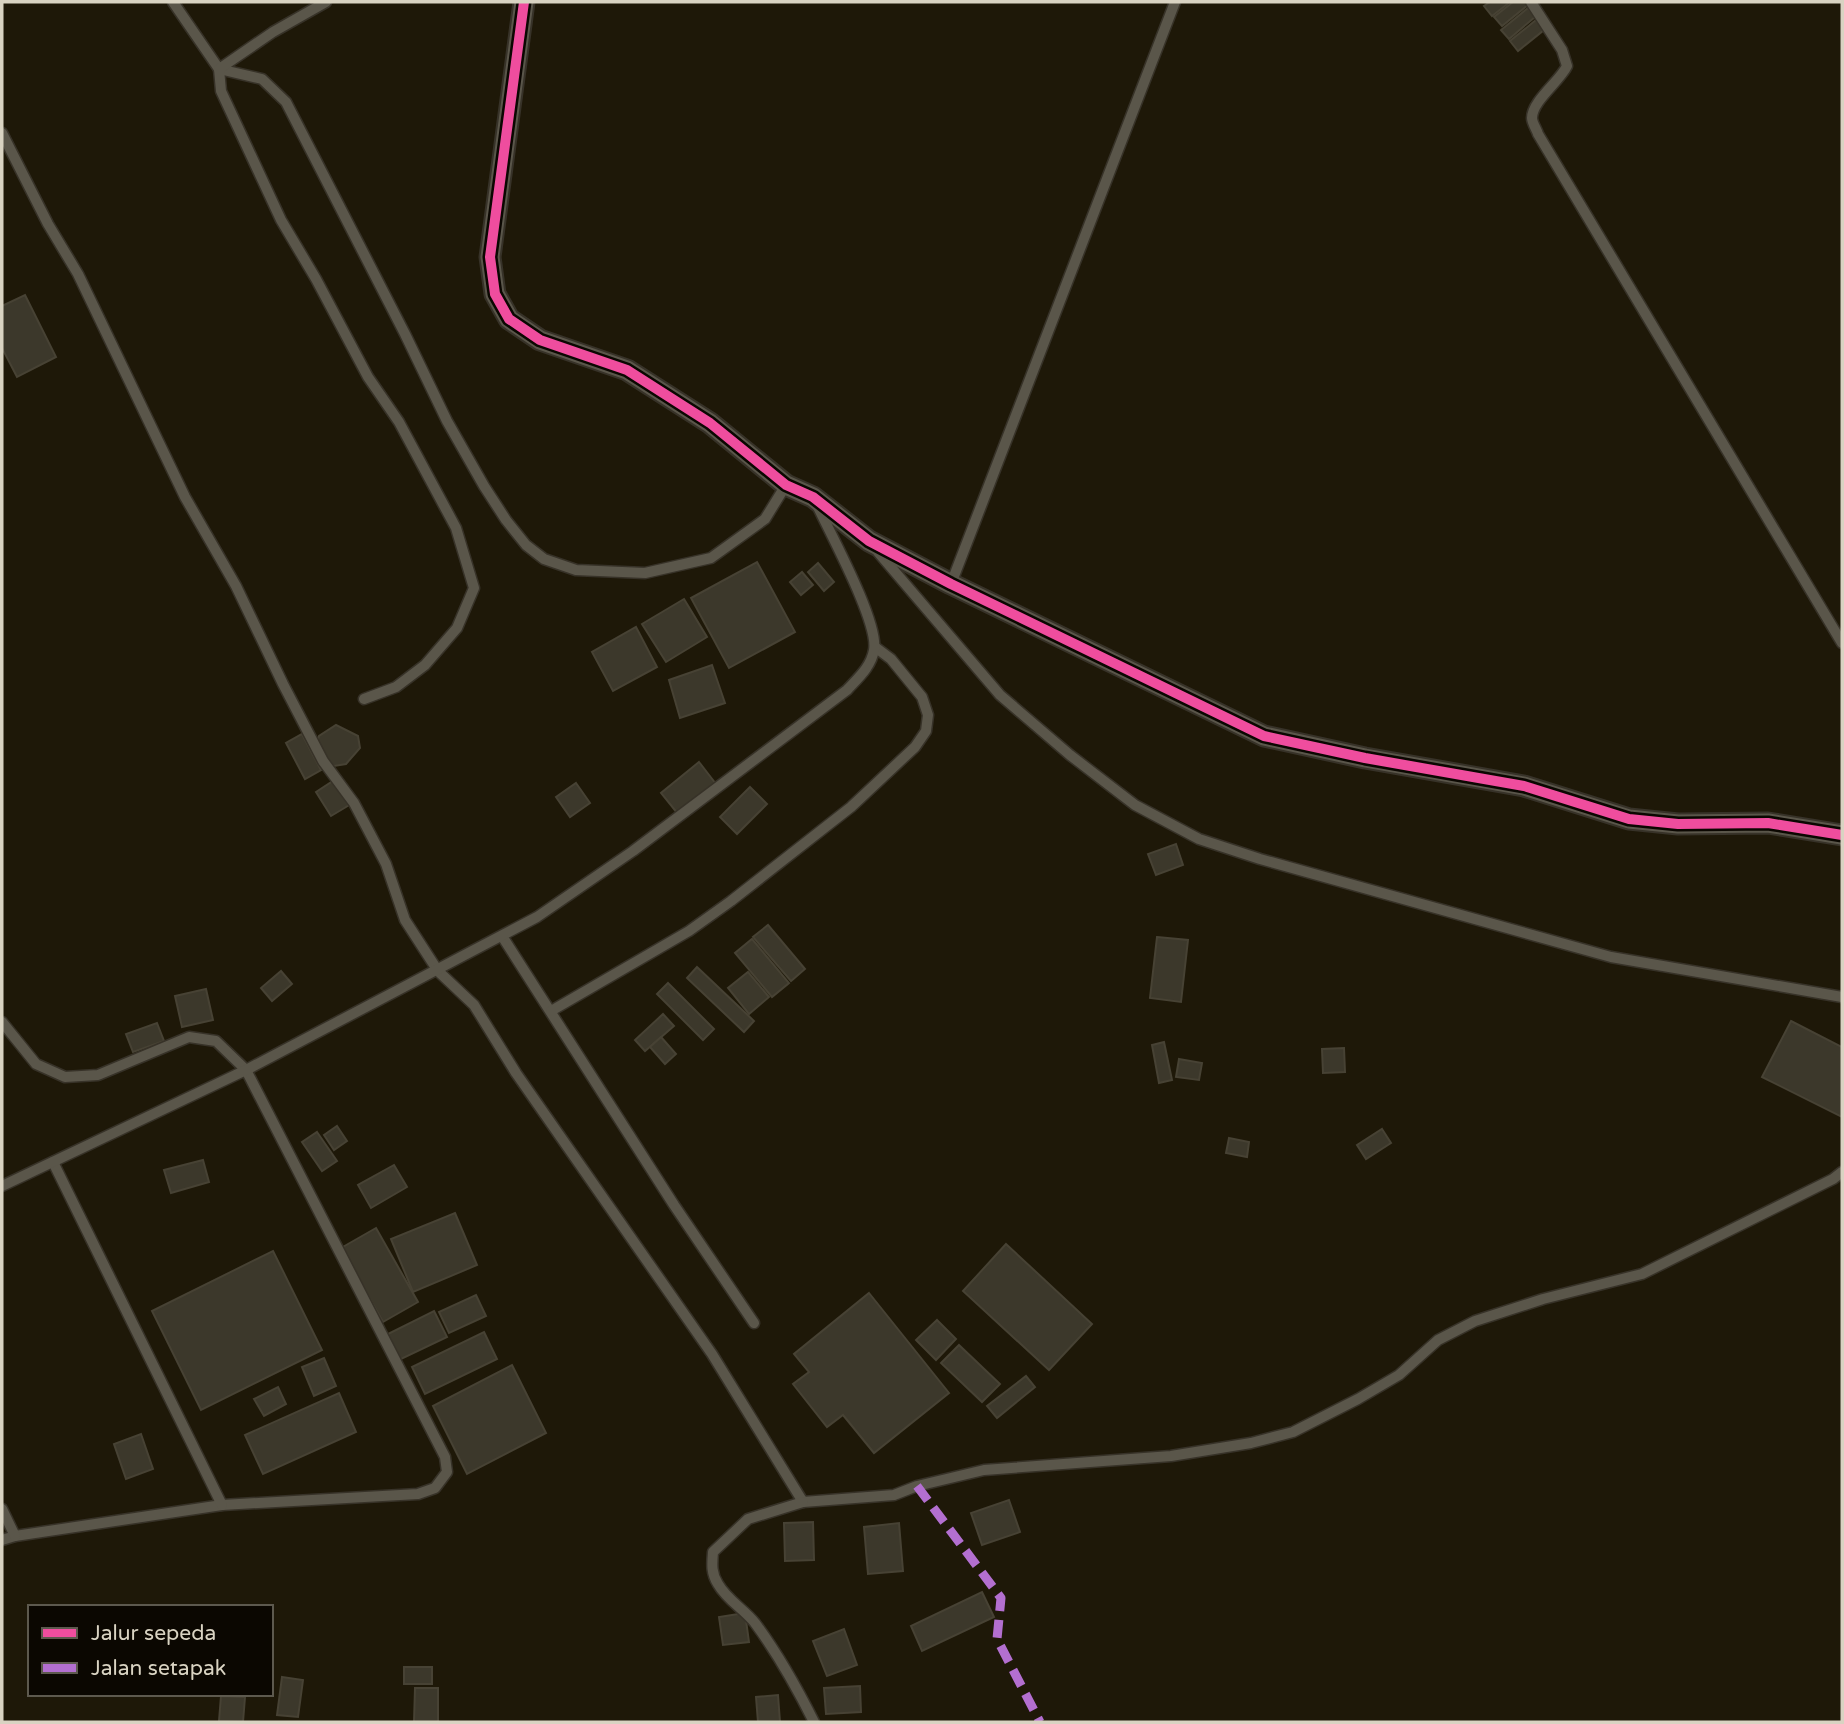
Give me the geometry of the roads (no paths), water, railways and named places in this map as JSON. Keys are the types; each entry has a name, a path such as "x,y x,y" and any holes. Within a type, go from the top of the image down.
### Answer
{"street":[{"path":"524,2 490,257 495,294 509,319 540,340 627,370 710,423 786,485 813,497 869,541 951,584 1265,736 1366,758 1524,786 1629,818 1678,824 1768,823 1842,835"}],"lane":[{"path":"173,2 219,69 221,91 281,220 456,528 474,588 457,628 425,665 396,687 364,699"},
{"path":"219,69 273,32 326,2"},
{"path":"951,584 1175,2"},
{"path":"1531,2 1562,50 1567,66 1562,76 1537,104 1532,118 1538,134 1842,643"},
{"path":"219,69 262,79 286,102 447,421 506,520 526,545 544,559 576,570 645,573 711,558 765,519 786,485"},
{"path":"2,133 48,224 78,274 185,498 236,586 288,695 323,761 354,803 386,864 405,920 438,971 474,1005 516,1073 712,1354 803,1502"},
{"path":"2,1186 246,1070 537,917 633,851 846,690 868,667 875,647 868,612 813,497"},
{"path":"869,541 1000,695 1070,755 1135,805 1199,839 1260,859 1611,957 1842,997"},
{"path":"551,1011 689,931 731,901 851,807 915,747 926,730 928,715 922,697 891,659 875,647"},
{"path":"502,936 674,1205 754,1323"},
{"path":"2,1022 36,1064 65,1077 98,1075 189,1037 216,1041 246,1070 445,1457 447,1472 435,1488 418,1494 222,1505 2,1540"},
{"path":"53,1162 222,1505"},
{"path":"814,1722 783,1664 753,1620 727,1597 717,1583 712,1568 713,1552 748,1519 803,1502 894,1494 984,1471 1171,1456 1251,1443 1293,1432 1399,1375 1438,1340 1475,1321 1543,1299 1642,1274 1833,1179 1842,1172"},
{"path":"2,1509 16,1536"}]}
